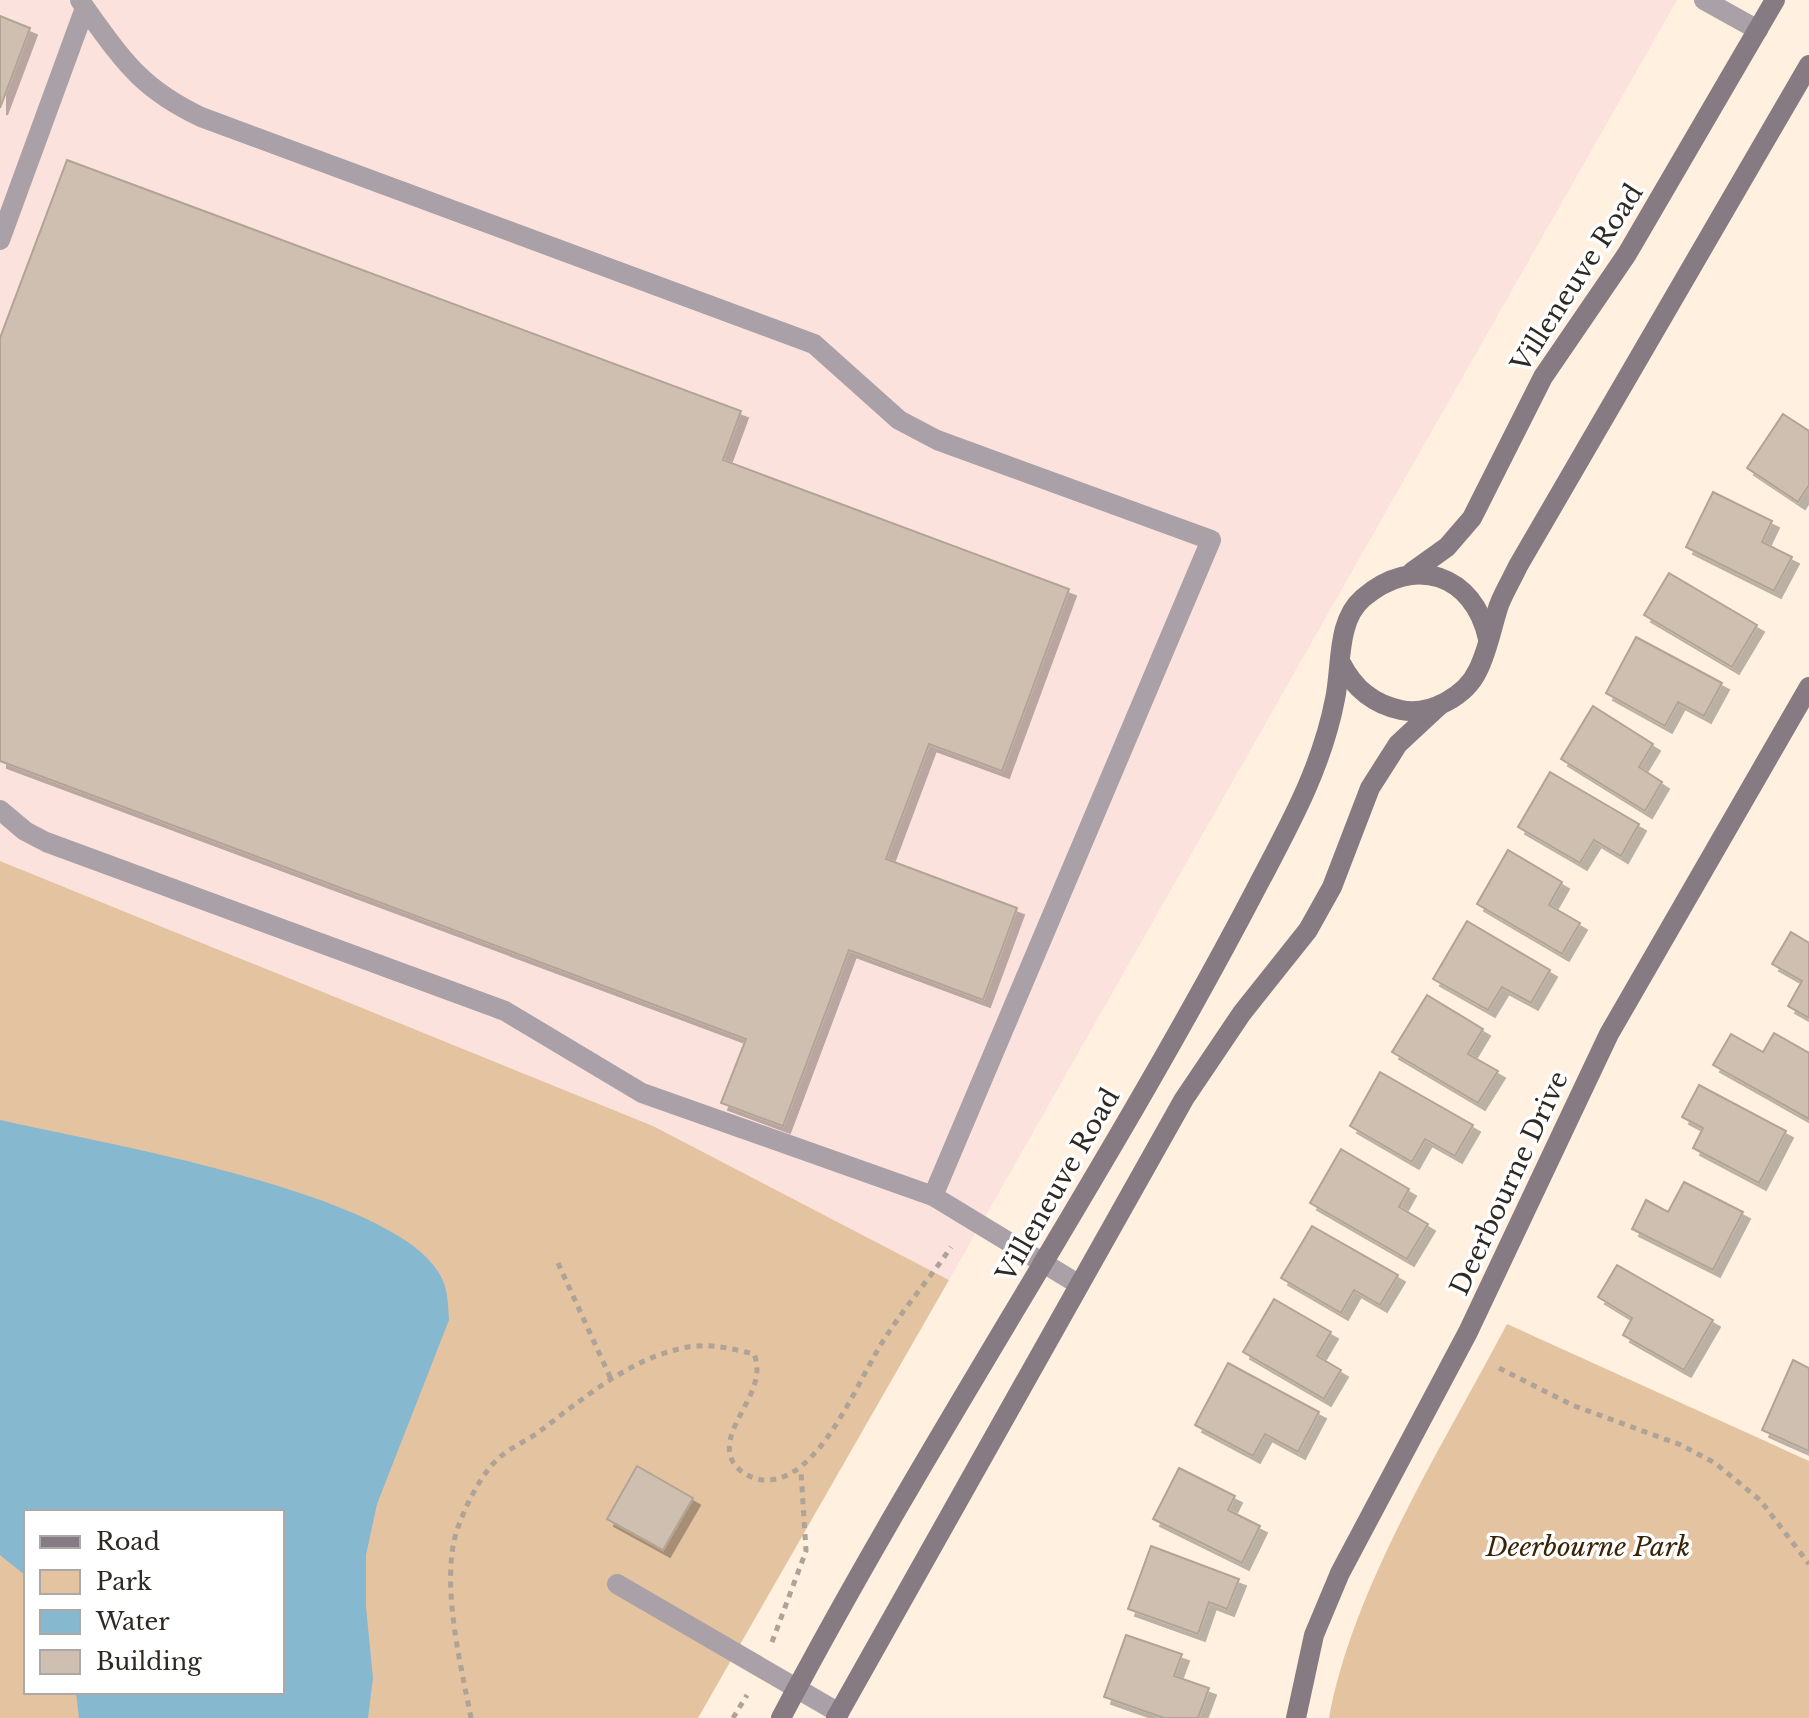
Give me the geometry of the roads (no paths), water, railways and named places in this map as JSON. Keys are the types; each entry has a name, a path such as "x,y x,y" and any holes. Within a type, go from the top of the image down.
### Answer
{"main road":[{"name":"Villeneuve Road","path":"1412,572 1447,547 1472,518 1543,377 1627,254 1775,0"},
{"path":"837,1716 1184,1099 1242,1013 1308,930 1332,887 1370,788 1398,744 1440,705 1462,691 1478,671 1500,602 1518,566 1809,65"},
{"path":"1440,705 1419,711 1390,708 1370,698 1352,683 1341,663 1343,633 1352,610 1364,596 1412,572 1433,574 1454,584 1471,599 1484,618 1488,639"},
{"name":"Villeneuve Road","path":"781,1718 1221,955 1304,799 1323,748 1341,663"},
{"name":"Deerbourne Drive","path":"1296,1718 1314,1635 1340,1573 1468,1332 1609,1034 1809,687"}],"lane":[{"path":"1704,0 1758,30"},
{"path":"0,240 82,4"},
{"path":"82,4 136,77 164,100 201,117 814,344 899,420 937,440 1211,540 933,1196"},
{"path":"0,810 25,831 46,842 505,1011 642,1093 933,1196 1078,1284"},
{"path":"617,1584 797,1688 837,1716"}],"water":[{"path":"0,1120 168,1156 304,1194 364,1218 410,1244 439,1273 446,1290 449,1320 377,1504 366,1555 366,1607 373,1678 368,1718 79,1718 76,1694 284,1694 284,1510 24,1510 24,1574 0,1555"}],"park label":[{"name":"Deerbourne Park","path":"1588,1547"}]}
